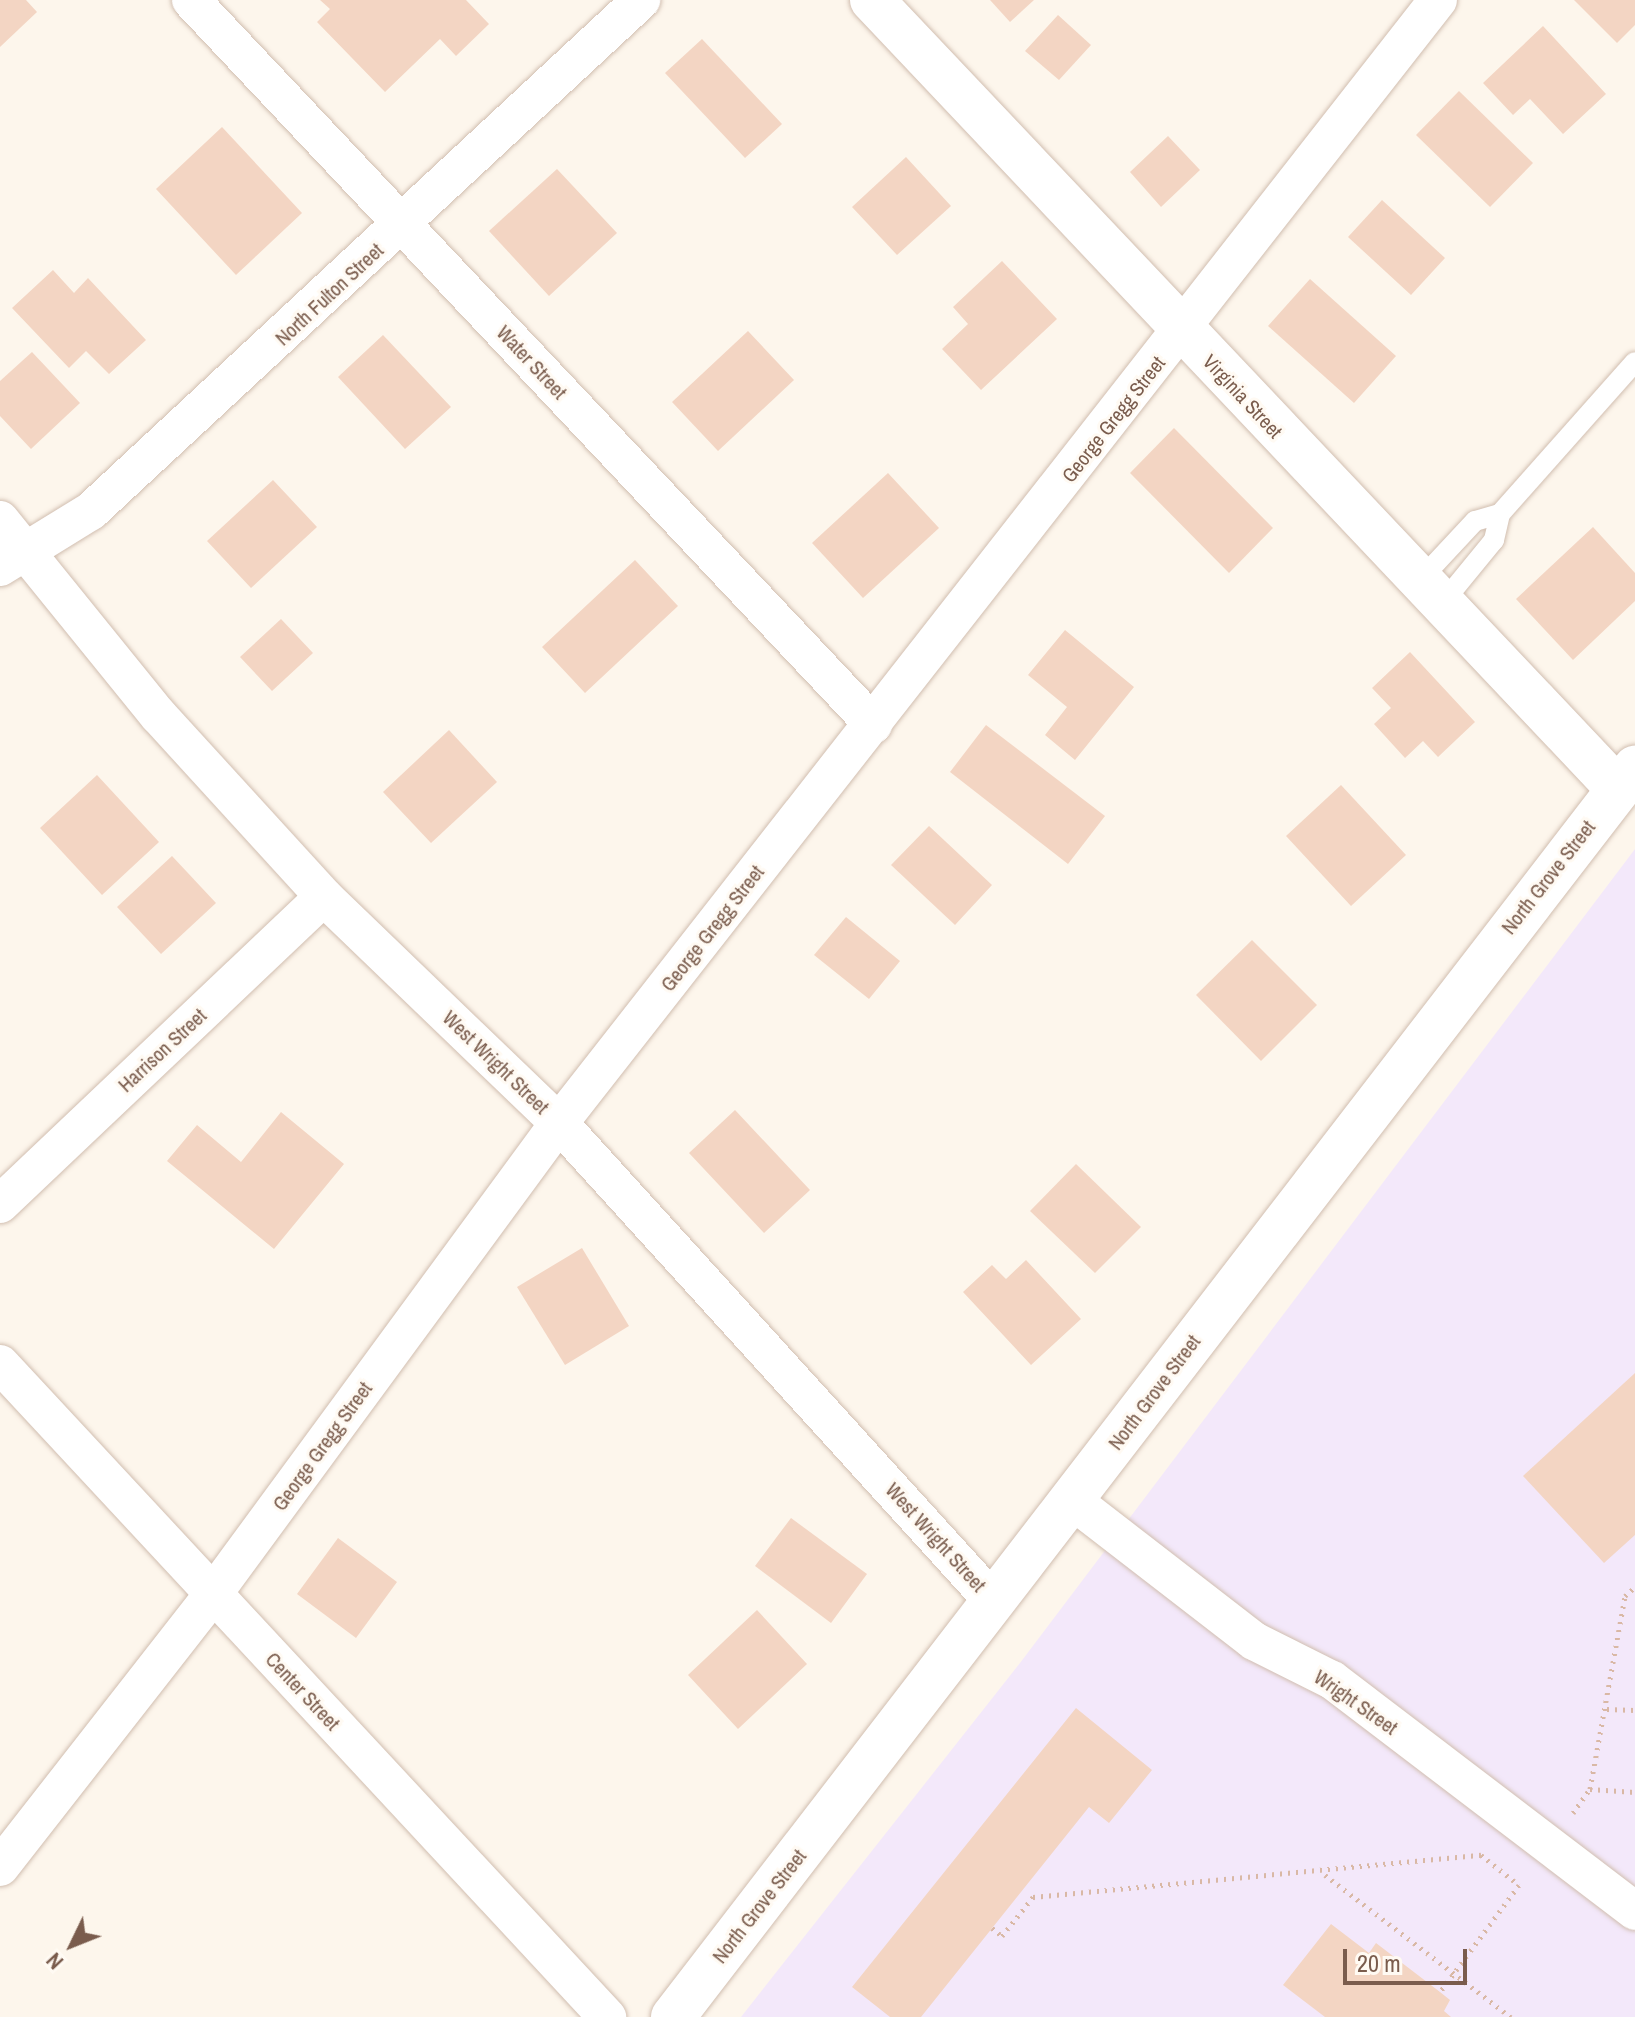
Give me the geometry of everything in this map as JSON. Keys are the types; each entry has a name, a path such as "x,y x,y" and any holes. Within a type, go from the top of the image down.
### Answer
{"main road":[{"name":"Virginia Street","path":"872,0 1429,594 1626,778"},
{"name":"North Grove Street","path":"673,2017 1073,1501 1626,778"}],"street":[{"name":"Water Street","path":"191,0 873,724"},
{"name":"North Fulton Street","path":"13,558 91,511 403,225 641,0"},
{"name":"George Gregg Street","path":"0,1867 213,1594 559,1123 1183,331 1438,0"},
{"name":"West Wright Street","path":"0,520 13,558 324,897 559,1123 994,1602"},
{"name":"Harrison Street","path":"0,1204 324,897"},
{"name":"Center Street","path":"0,1364 607,2017"},
{"name":"Wright Street","path":"1073,1501 1254,1641 1332,1680 1635,1911"}],"lane":[{"path":"1429,594 1494,540 1500,514 1635,362"},
{"path":"1429,594 1475,521 1500,514"}],"path":[{"path":"1570,1818 1590,1789 1607,1709 1625,1596 1635,1587"},
{"path":"1607,1709 1635,1710"},
{"path":"1590,1789 1635,1792"},
{"path":"992,1928 1002,1936 1033,1897 1325,1875 1481,1855 1519,1885 1440,1992"},
{"path":"1325,1875 1511,2017"}],"shaded area":[{"path":"1635,849 1635,2017 741,2017 1020,1663"}],"building":[{"path":"0,0 26,0 37,12 0,47"},
{"path":"320,0 466,0 489,24 456,56 440,39 385,92 317,22 330,9"},
{"path":"990,0 1034,0 1010,22"},
{"path":"1574,0 1635,0 1635,25 1617,43"},
{"path":"1058,15 1091,45 1059,80 1025,51"},
{"path":"1543,26 1606,94 1563,134 1530,99 1513,115 1483,83"},
{"path":"702,39 782,124 745,158 665,73"},
{"path":"1459,91 1533,163 1490,207 1416,135"},
{"path":"222,127 302,213 236,275 156,189"},
{"path":"1168,136 1200,170 1161,207 1130,172"},
{"path":"906,157 951,206 897,255 852,207"},
{"path":"557,169 617,233 549,296 489,231"},
{"path":"1382,200 1445,258 1411,295 1348,237"},
{"path":"1002,261 1057,319 981,390 942,349 968,324 953,307"},
{"path":"53,270 74,293 88,278 146,340 109,374 86,351 69,368 12,308"},
{"path":"1310,279 1396,356 1354,403 1268,326"},
{"path":"748,331 794,380 718,451 672,402"},
{"path":"383,335 451,407 405,449 338,377"},
{"path":"32,352 80,403 31,449 0,416 0,381"},
{"path":"1174,428 1273,528 1229,573 1130,473"},
{"path":"888,473 939,528 863,598 812,543"},
{"path":"273,480 317,527 251,588 207,541"},
{"path":"1593,527 1635,573 1635,601 1573,660 1516,599"},
{"path":"635,560 678,606 585,693 542,647"},
{"path":"281,619 313,653 272,691 240,657"},
{"path":"1065,630 1134,687 1075,760 1045,735 1067,707 1028,675"},
{"path":"1410,652 1475,722 1438,757 1423,741 1405,758 1374,724 1391,708 1372,688"},
{"path":"986,725 1105,816 1068,864 950,772"},
{"path":"449,730 497,782 431,843 383,792"},
{"path":"97,775 159,842 102,895 40,828"},
{"path":"1341,785 1406,855 1351,906 1286,836"},
{"path":"929,826 992,885 955,925 891,865"},
{"path":"172,856 216,903 161,954 117,907"},
{"path":"846,917 900,961 869,999 814,955"},
{"path":"1252,940 1317,1005 1261,1061 1196,995"},
{"path":"735,1110 810,1190 764,1233 689,1153"},
{"path":"281,1112 344,1164 274,1249 167,1161 197,1125 241,1162"},
{"path":"1076,1164 1141,1227 1095,1273 1030,1211"},
{"path":"582,1248 629,1326 565,1365 517,1287"},
{"path":"1026,1260 1081,1319 1031,1365 963,1292 992,1265 1006,1279"},
{"path":"1635,1373 1635,1535 1604,1563 1523,1476"},
{"path":"791,1518 867,1574 831,1623 755,1566"},
{"path":"338,1538 397,1582 356,1638 297,1594"},
{"path":"757,1610 807,1664 738,1729 688,1675"},
{"path":"1076,1708 1152,1770 1109,1823 1089,1807 921,2017 890,2017 852,1987"},
{"path":"1331,1924 1369,1953 1376,1943 1440,1992 1450,2000 1444,2011 1451,2017 1325,2017 1283,1985"}]}
